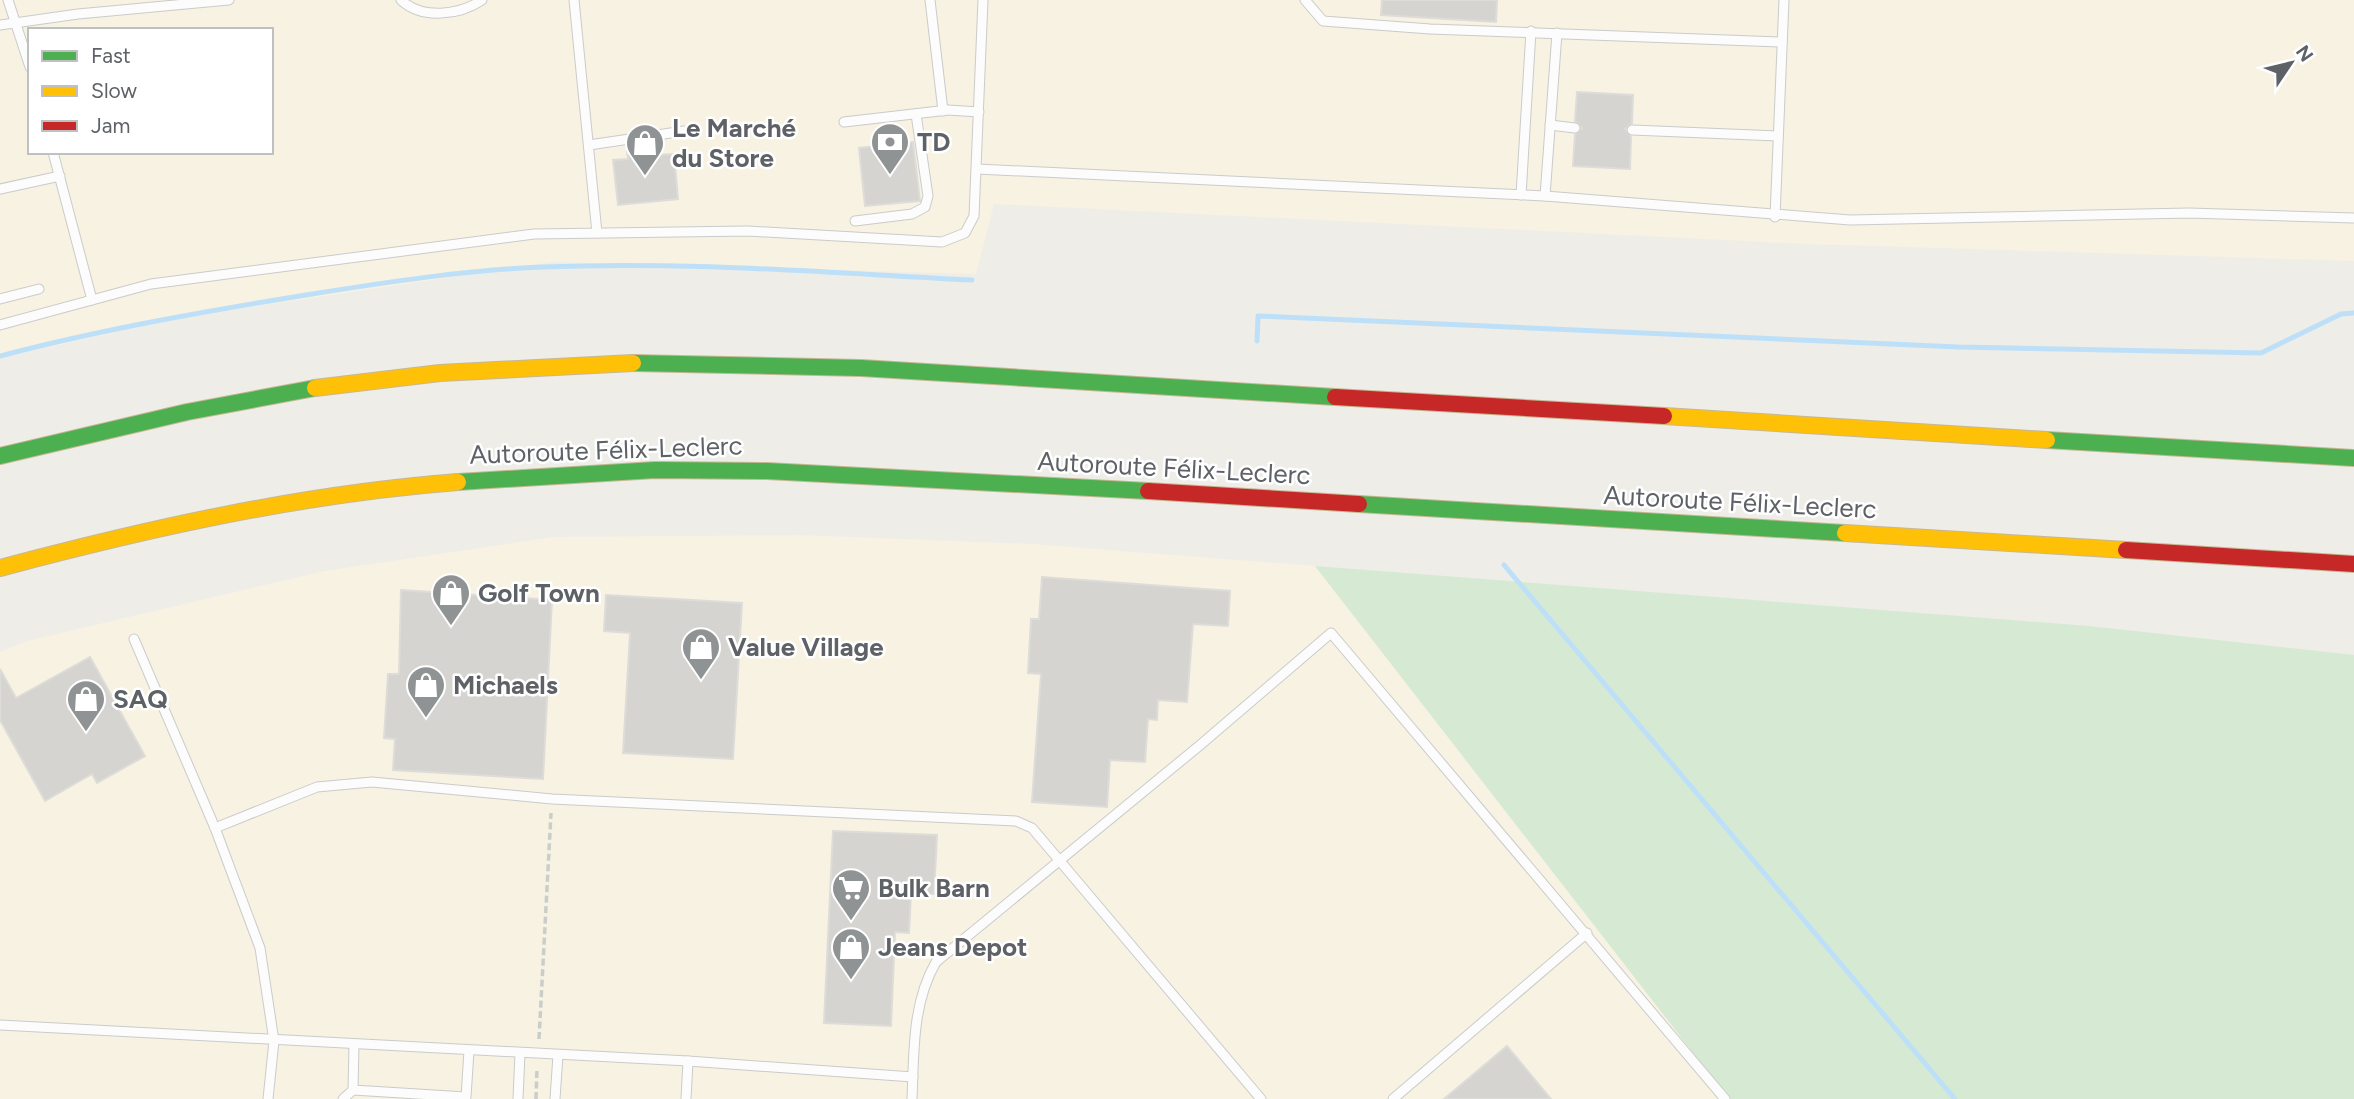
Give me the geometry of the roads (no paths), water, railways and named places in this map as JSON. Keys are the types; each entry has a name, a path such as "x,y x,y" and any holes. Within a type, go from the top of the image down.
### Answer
{"highway":[{"path":"0,454 223,404 380,380 566,365 700,362 861,368 2354,458"},
{"name":"Autoroute Félix-Leclerc","path":"0,568 181,522 323,496 489,476 679,469 880,475 2354,564"},
{"path":"2242,557 2354,579"}],"lane":[{"path":"8,0 18,23"},
{"path":"15,0 28,60"},
{"path":"0,25 78,14 229,0"},
{"path":"401,0 423,12 469,9 482,0"},
{"path":"574,0 597,233"},
{"path":"930,0 943,111"},
{"path":"0,325 150,284 534,234 748,231 942,242 965,233 974,216 983,0"},
{"path":"1305,0 1323,21 1430,29 1782,42"},
{"path":"1775,216 1784,0"},
{"path":"1521,195 1531,31"},
{"path":"1545,196 1557,33"},
{"path":"844,122 943,111 979,112"},
{"path":"855,221 912,214 925,207 929,196 915,114"},
{"path":"1550,125 1575,128"},
{"path":"1632,130 1778,136"},
{"path":"589,145 684,131"},
{"path":"54,154 92,300"},
{"path":"977,169 1545,196 1850,220 2189,214 2354,218"},
{"path":"0,189 60,176"},
{"path":"0,299 39,289"},
{"path":"912,1099 923,988 936,962 1061,861 1331,633 1725,1099"},
{"path":"134,639 215,828 260,948 274,1041 268,1099"},
{"path":"215,828 317,787 372,782 552,799 1016,821 1032,828 1261,1099"},
{"path":"1393,1099 1587,933"},
{"path":"0,1025 688,1061 913,1077"},
{"path":"343,1099 352,1090 354,1045"},
{"path":"378,1095 467,1097 469,1051"},
{"path":"518,1099 520,1054"},
{"path":"555,1099 558,1055"},
{"path":"686,1099 688,1061"},
{"path":"352,1090 392,1099"}],"waterway":[{"path":"0,356 116,329 233,307 398,281 514,269 597,266 704,267 972,280"},
{"path":"1257,341 1258,316 1958,347 2261,353 2341,314 2354,313"},
{"path":"1504,565 1955,1099"}],"place":[{"name":"TD","path":"890,176"},
{"name":"Le Marché du Store","path":"645,177"},
{"name":"Golf Town","path":"451,627"},
{"name":"Value Village","path":"701,681"},
{"name":"Michaels","path":"426,719"},
{"name":"SAQ","path":"86,733"},
{"name":"Bulk Barn","path":"851,922"},
{"name":"Jeans Depot","path":"851,981"}]}
